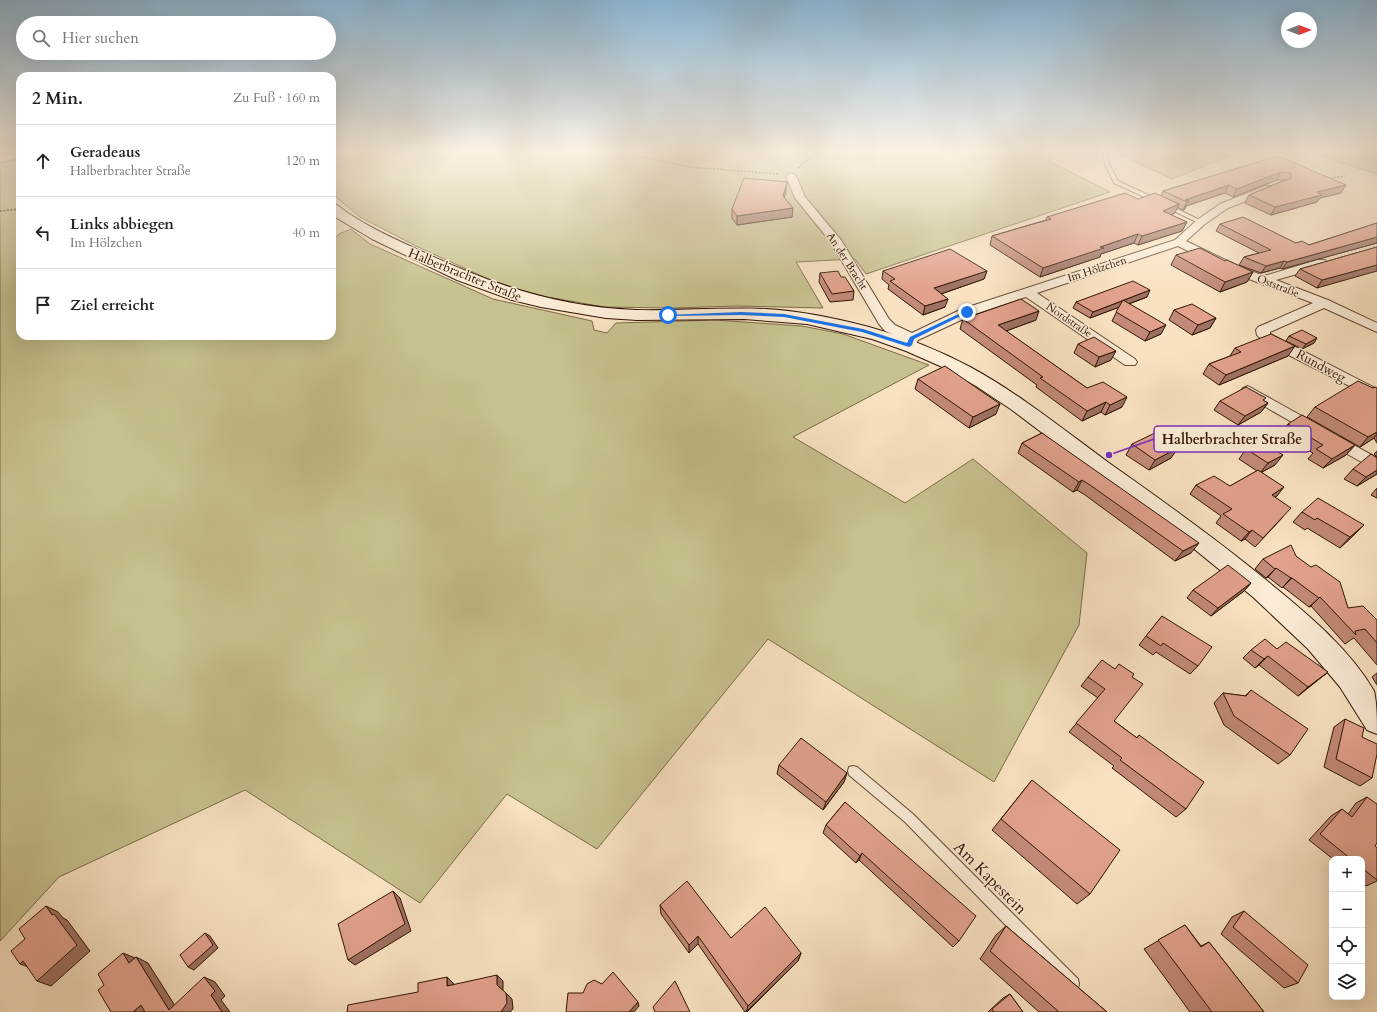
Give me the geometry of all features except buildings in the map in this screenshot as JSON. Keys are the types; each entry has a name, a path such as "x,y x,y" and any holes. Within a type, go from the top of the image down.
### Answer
{"main road":[{"name":"Halberbrachter Straße","path":"336,211 371,233 426,260 491,288 541,304 571,310 618,314 741,314 784,316 863,330 910,342 986,384 1204,543 1280,605 1305,628 1333,657 1368,703 1377,721"}],"street":[{"name":"An der Bracht","path":"800,197 835,240 884,321 890,328 910,342"},
{"name":"Im Hölzchen","path":"910,342 967,312 1179,242 1201,222 1224,206 1245,197"},
{"name":"Oststraße","path":"1179,242 1234,269 1324,303 1377,328"},
{"path":"1264,280 1332,260"},
{"name":"Nordstraße","path":"1028,292 1130,362"},
{"name":"Rundweg","path":"1324,303 1263,330 1264,335 1270,340 1377,395"},
{"path":"1248,391 1377,465"}],"lane":[{"path":"1148,197 1201,222"},
{"name":"Am Kapestein","path":"853,771 909,818 1084,995"}],"path":[{"path":"0,211 16,209"}],"shaded area":[{"path":"0,197 16,197 16,340 336,340 336,237 339,234 351,229 370,244 493,299 592,321 594,330 607,333 616,323 715,320 802,326 843,334 929,365 793,437 905,503 973,459 1087,553 1079,625 994,782 768,639 597,849 507,794 420,903 245,790 59,877 0,941"},
{"path":"336,197 1094,197 866,274 855,259 796,262 823,308 736,306 674,308 604,307 536,295 488,279 416,246 360,217"}],"place":[{"name":"Halberbrachter Straße","path":"1109,455"}],"route":[{"path":"668,315 762,314 805,318 863,330 909,345 912,338 967,312"}]}
